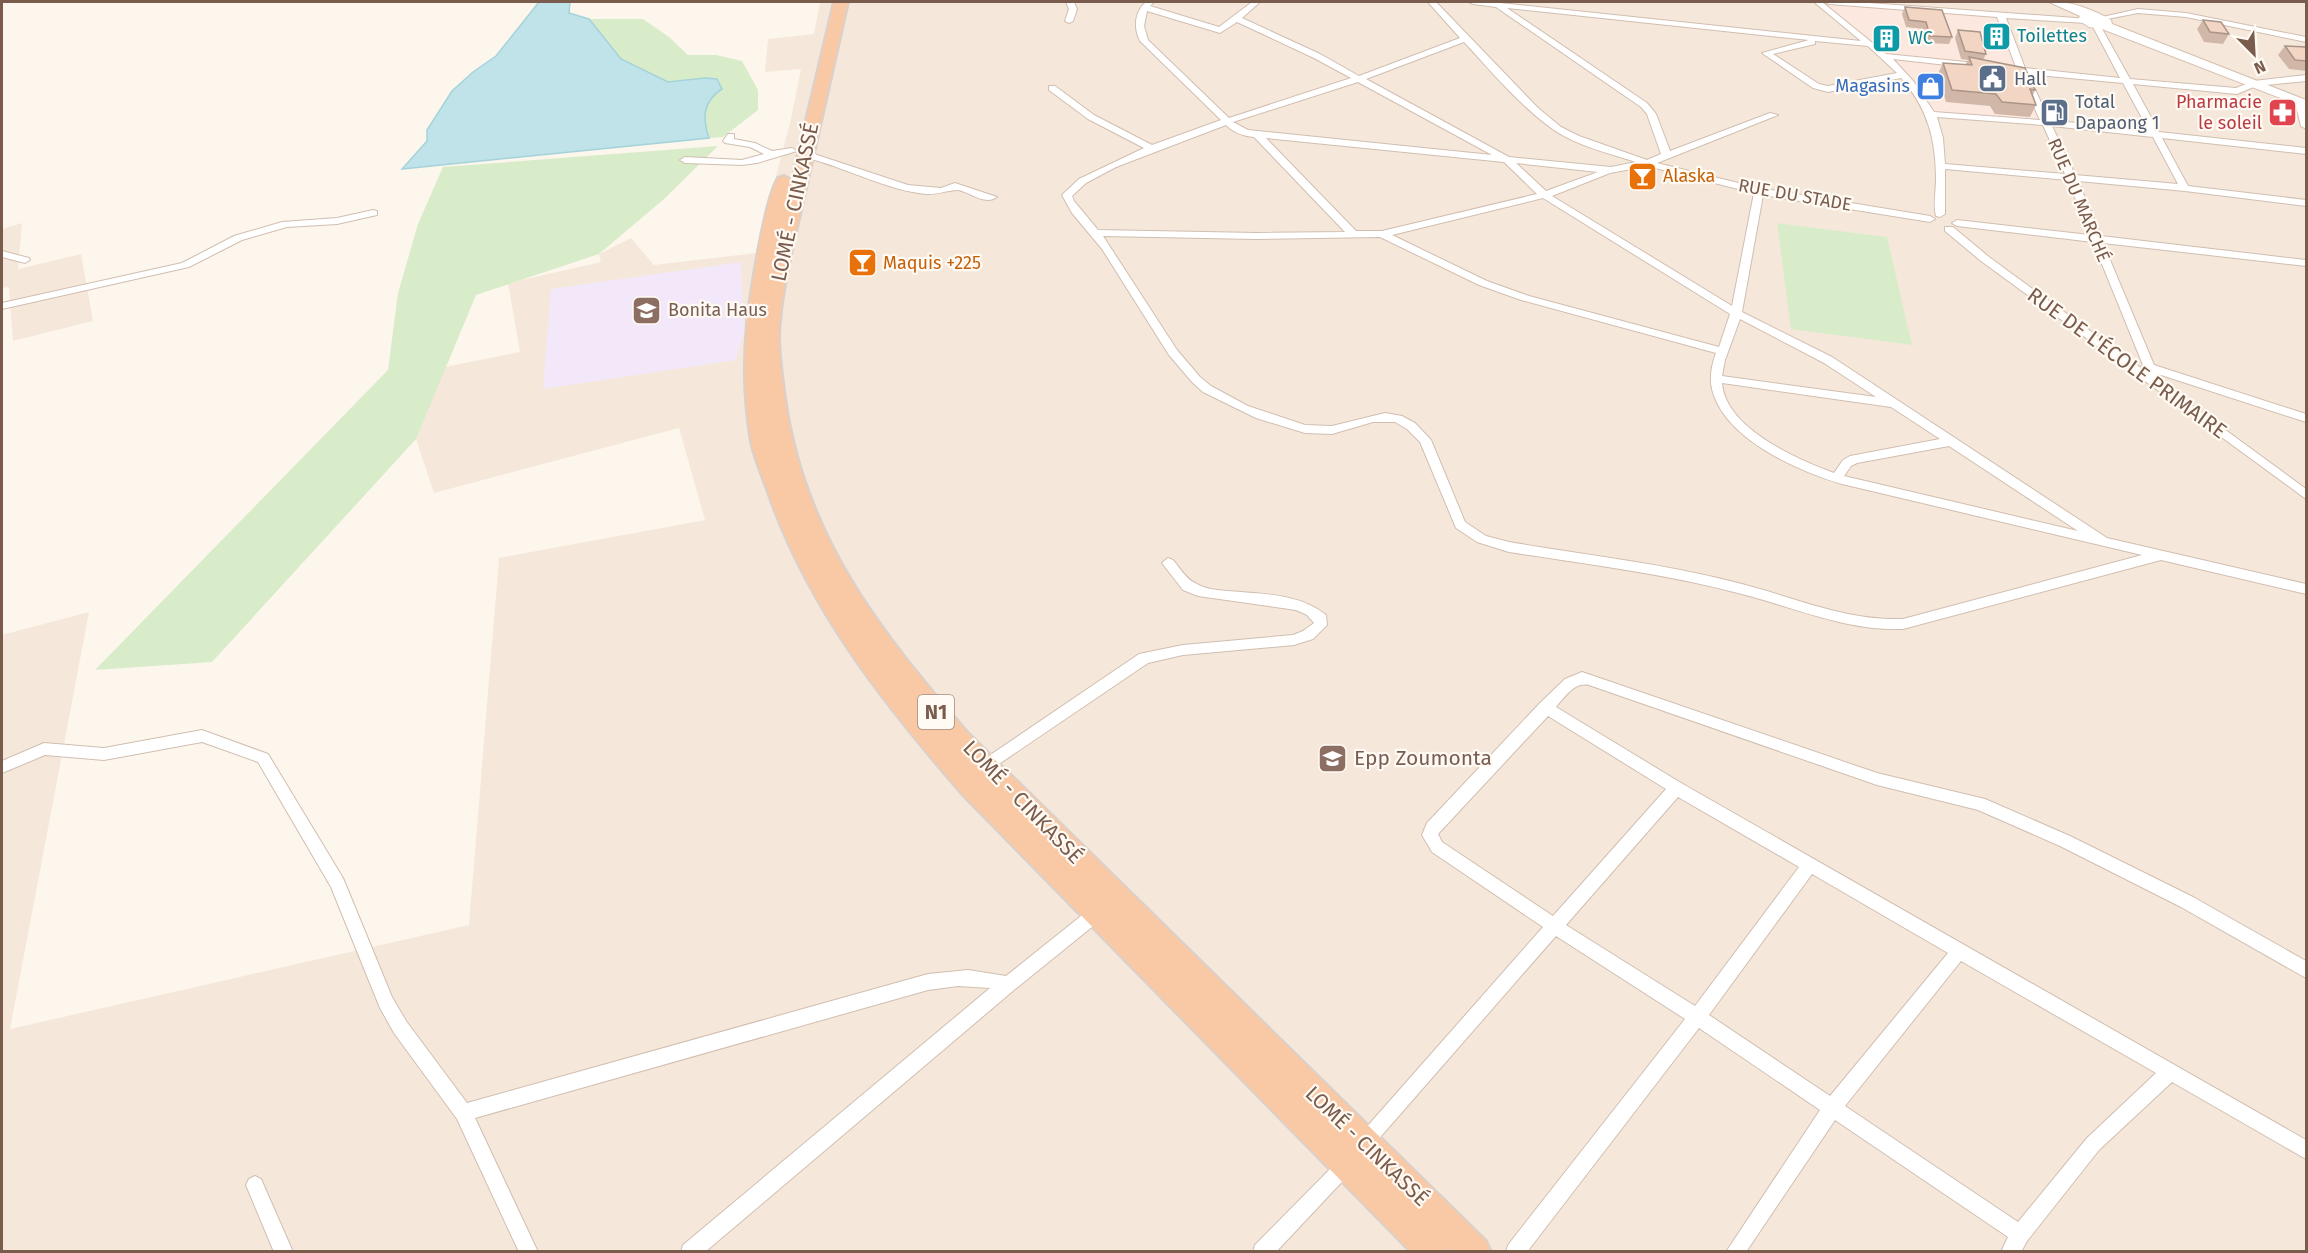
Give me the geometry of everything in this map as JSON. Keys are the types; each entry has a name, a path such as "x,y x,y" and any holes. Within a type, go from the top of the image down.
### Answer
{"highway":[{"name":"LOMÉ - CINKASSÉ","path":"827,2 790,152 780,267 771,325 770,355 771,446 790,527 825,600 879,680 964,781 1097,913 1201,999 1363,1144 1475,1251"},
{"name":"LOMÉ - CINKASSÉ","path":"790,152 841,2"},
{"name":"LOMÉ - CINKASSÉ","path":"771,446 843,591 897,669 1201,999 1347,1164 1433,1251"}],"main road":[{"path":"2055,2 2096,21 2303,103"}],"street":[{"path":"1069,21 1073,9 1070,2"},
{"path":"1256,2 1220,30 1147,4 1139,26 1144,41 1238,130 1257,134 1611,170"},
{"name":"RUE DU STADE","path":"1432,2 1535,110 1558,129 1593,145 1647,162 1759,191 1935,217 1937,226 1953,226"},
{"path":"1473,2 1869,44"},
{"path":"1818,2 1884,56 1931,114 1939,166 1935,217"},
{"path":"1829,2 2096,21 2138,11 2186,15 2307,40"},
{"path":"1498,4 1636,98 1651,114 1666,154"},
{"name":"RUE DU MARCHÉ","path":"2001,16 2022,70 2072,179 2147,367 2157,385"},
{"path":"1237,19 1358,79 1506,159 1544,195 1736,313 1828,360 2103,541"},
{"path":"2096,21 2185,188"},
{"path":"1465,39 1358,79 1227,121 1108,165 1087,175 1069,189 1066,195 1068,201 1095,232 1185,367 1208,390 1301,428 1331,429 1377,417 1404,421 1416,429 1425,440 1460,525 1482,539 1509,547 1733,587 1858,624 1881,626 1903,624 2161,555"},
{"path":"1818,40 1766,53 1816,86 1828,89 1901,75"},
{"path":"1884,56 2225,91 2238,91 2254,84 2307,78"},
{"path":"1052,88 1090,117 1153,149"},
{"path":"2303,103 2307,126"},
{"path":"1931,114 2048,123 2307,151"},
{"path":"1095,232 1354,236 1382,234 1544,195 1611,170 1647,162 1773,115"},
{"path":"1257,134 1354,236"},
{"path":"731,136 728,141 814,157 896,185 928,190 951,189 955,186 964,188 971,195 992,197"},
{"path":"685,160 747,162 790,152"},
{"path":"1939,166 2185,188 2307,203"},
{"path":"1759,191 1736,313 1722,351 1717,387 1725,407 1760,441 1786,458 1837,478 2307,589"},
{"path":"2,306 185,265 238,238 286,224 338,221 374,213"},
{"path":"1953,226 2096,238 2307,263"},
{"name":"RUE DE L'ÉCOLE PRIMAIRE","path":"1953,226 1985,259 2307,495"},
{"path":"1382,234 1483,283 1515,295 1722,351"},
{"path":"2,254 26,260"},
{"path":"2147,367 2307,418"},
{"path":"1718,379 1895,404"},
{"path":"1837,478 1846,463 1854,459 1952,441"},
{"path":"985,766 1144,658 1183,650 1294,640 1308,635 1320,626 1321,619 1317,614 1301,606 1203,592 1188,586 1168,563"},
{"path":"2020,1234 1698,1017 1553,925 1437,847 1430,835 1432,828 1545,707 1574,680 1589,679 1877,778 1980,804 2066,841 2157,887 2307,970"},
{"path":"1545,707 1677,788 2169,1073 2307,1150"},
{"path":"2,767 44,749 104,754 202,736 263,758 337,882 386,1002 400,1027 463,1113 529,1251"},
{"path":"1363,1144 1553,925 1677,788"},
{"path":"1515,1251 1698,1017 1810,864"},
{"path":"690,1251 1008,984 1097,913"},
{"path":"1735,1251 1833,1107 1960,950"},
{"path":"463,1113 928,982 962,976 1008,984"},
{"path":"2010,1251 2020,1234 2093,1144 2169,1073"},
{"path":"1262,1251 1347,1164"},
{"path":"255,1185 284,1251"}],"shaded area":[{"path":"820,2 2306,2 2306,1251 2,1252 2,635 89,612 10,1029 469,925 499,558 705,520 679,428 434,493 416,439 445,367 520,352 508,283 601,262 599,254 631,238 654,265 756,253 791,119 801,69 765,72 768,39 814,34"},
{"path":"1821,2 2001,16 2048,123 1933,112 1890,61"},
{"path":"22,223 18,269 81,254 93,321 13,341 9,287 2,288 2,229"},
{"name":"Bonita Haus","path":"741,262 744,331 736,360 543,389 551,289"}],"green space":[{"path":"589,19 643,19 669,37 688,55 716,55 742,61 758,90 758,110 723,137 709,138 703,118 711,96 685,81 668,82 621,59"},
{"path":"718,146 664,199 599,254 476,295 416,439 212,662 95,670 388,370 398,293 418,224 443,167"},
{"path":"1777,223 1887,237 1912,345 1791,329"}],"water":[{"path":"539,2 570,2 569,13 589,19 621,59 668,82 717,79 722,89 711,99 705,117 709,138 402,169 427,141 427,130 452,91 496,56"}],"building":[{"path":"1905,7 1942,10 1952,37 1930,36 1926,22 1909,20"},
{"path":"2203,20 2221,22 2229,34 2210,32"},
{"path":"1958,30 1980,32 1986,54 1965,51"},
{"path":"2285,46 2306,47 2307,61 2295,60"},
{"path":"1969,57 2025,68 2035,90 2030,89 2036,105 2002,102 1996,94 1952,90 1943,63 1972,65"}],"place":[{"name":"Toilettes","path":"1996,36"},
{"name":"WC","path":"1887,38"},
{"name":"Hall","path":"1993,79"},
{"name":"Magasins","path":"1931,86"},
{"name":"Total Dapaong 1","path":"2054,112"},
{"name":"Pharmacie le soleil","path":"2283,112"},
{"name":"Alaska","path":"1642,176"},
{"name":"Maquis +225","path":"862,263"},
{"name":"Bonita Haus","path":"647,310"},
{"name":"Epp Zoumonta","path":"1333,758"}]}
